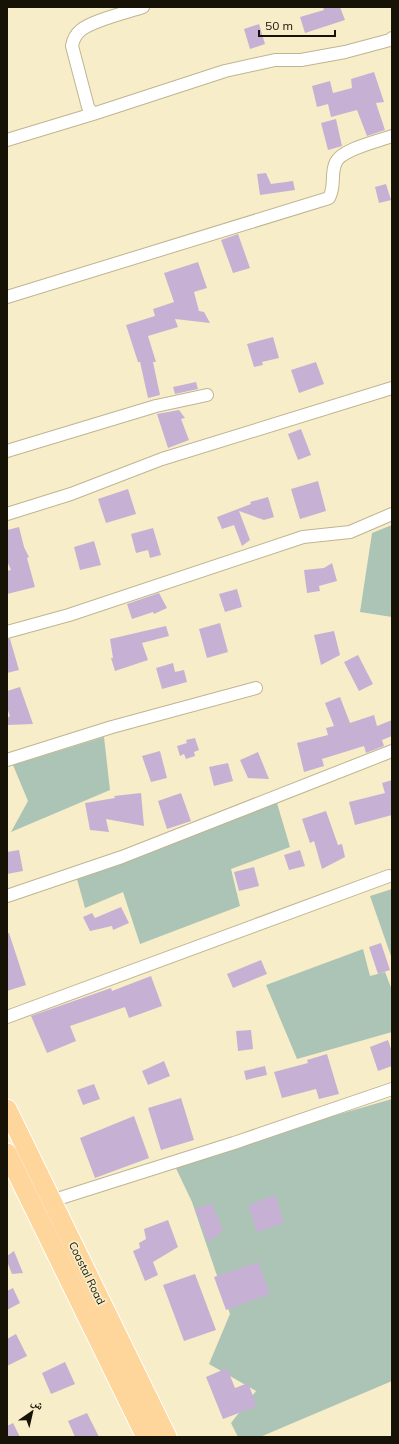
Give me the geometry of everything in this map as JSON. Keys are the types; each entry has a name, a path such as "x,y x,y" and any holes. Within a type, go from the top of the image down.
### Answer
{"highway":[{"name":"Coastal Road","path":"7,1109 167,1437"},
{"name":"Coastal Road","path":"7,1153 146,1437"}],"street":[{"path":"93,114 88,106 72,46 73,40 81,30 106,19 143,7"},
{"path":"7,140 225,71 275,60 301,60 345,52 390,40 392,38"},
{"path":"7,297 329,198 334,189 333,175 336,161 342,154 392,136"},
{"path":"7,514 71,494 162,459 392,388"},
{"path":"7,451 156,406 207,395"},
{"path":"7,632 69,615 303,537 350,532 392,514"},
{"path":"7,760 112,727 256,688"},
{"path":"7,896 122,857 392,751"},
{"path":"7,1017 390,876"},
{"path":"51,1201 234,1143 392,1089"}],"green space":[{"path":"392,525 392,617 360,612 372,533"},
{"path":"104,737 110,790 11,832 28,801 13,765"},
{"path":"277,803 290,847 231,869 240,906 140,944 123,892 85,908 77,879"},
{"path":"392,889 392,959 370,896"},
{"path":"363,949 370,976 385,972 392,990 392,1032 297,1059 266,985"},
{"path":"392,1099 392,1381 260,1437 238,1437 231,1423 256,1391 209,1364 230,1314 192,1202 173,1162"}],"building":[{"path":"323,7 340,7 345,20 305,33 300,17 324,10"},
{"path":"259,24 265,44 250,49 244,29"},
{"path":"374,72 384,102 376,103 385,130 367,136 357,110 331,117 328,104 317,107 312,86 330,81 333,93 352,88 351,79"},
{"path":"336,119 342,146 328,150 321,123"},
{"path":"266,173 271,184 293,181 295,190 260,195 257,174"},
{"path":"386,184 391,200 379,203 375,187"},
{"path":"238,234 250,268 233,273 221,240"},
{"path":"198,262 207,288 194,292 199,311 204,312 210,323 175,319 178,327 148,336 156,362 153,362 160,395 148,398 140,362 138,362 126,325 155,316 153,309 174,302 164,273"},
{"path":"273,337 279,358 262,362 263,365 254,367 247,344"},
{"path":"316,362 324,384 299,393 291,370"},
{"path":"196,382 198,389 175,394 173,387"},
{"path":"179,410 185,418 181,419 189,440 168,448 157,414"},
{"path":"301,429 311,455 298,460 288,434"},
{"path":"318,481 326,511 300,519 291,489"},
{"path":"128,489 136,514 106,523 98,499"},
{"path":"268,497 274,517 264,520 239,511 250,540 242,546 234,525 222,529 217,517 251,504 250,502"},
{"path":"19,527 24,547 29,557 27,558 35,587 7,594 7,571 11,570 7,561 7,530"},
{"path":"153,528 161,555 150,558 148,550 136,553 131,534"},
{"path":"94,541 101,565 80,570 74,547"},
{"path":"332,563 337,581 319,586 320,591 307,593 304,570 324,568"},
{"path":"237,589 242,607 225,612 219,594"},
{"path":"159,593 167,608 154,614 153,612 132,619 127,604"},
{"path":"220,623 228,652 207,658 199,629"},
{"path":"166,626 169,636 142,643 148,660 115,671 111,658 113,658 110,639"},
{"path":"334,631 340,655 321,665 314,635"},
{"path":"7,639 10,639 19,670 7,673"},
{"path":"358,655 373,684 359,691 344,662"},
{"path":"173,663 175,672 184,670 187,682 162,689 156,668"},
{"path":"20,687 33,724 7,725 7,718 10,716 7,708 7,691"},
{"path":"340,697 350,723 374,715 377,726 392,720 392,736 382,740 384,746 366,753 364,746 322,759 324,766 304,772 297,743 328,735 326,728 334,726 325,703"},
{"path":"195,738 199,750 194,752 195,756 186,759 184,754 180,756 177,746 187,743 186,740"},
{"path":"160,751 167,778 151,782 142,756"},
{"path":"258,752 269,779 248,778 240,760"},
{"path":"228,763 233,781 214,786 209,767"},
{"path":"392,780 392,815 355,825 349,802 385,793 382,783"},
{"path":"141,793 144,826 106,819 109,832 90,830 85,803 115,798 114,796"},
{"path":"181,793 191,821 167,829 158,801"},
{"path":"326,811 338,845 342,844 345,857 322,869 314,841 310,843 302,819"},
{"path":"19,850 23,871 7,874 7,852"},
{"path":"300,850 305,866 289,870 284,855"},
{"path":"254,867 259,886 239,891 234,872"},
{"path":"121,907 129,923 113,930 112,926 90,931 83,917 92,913 95,918"},
{"path":"7,933 9,933 26,985 7,991"},
{"path":"381,943 390,970 378,974 369,947"},
{"path":"261,960 267,974 233,988 227,974"},
{"path":"151,976 162,1006 129,1018 125,1007 70,1026 76,1041 47,1053 31,1016 111,988 112,991"},
{"path":"251,1030 253,1049 238,1051 236,1031"},
{"path":"388,1040 392,1052 392,1066 378,1071 370,1047"},
{"path":"327,1054 339,1094 319,1099 316,1089 282,1098 274,1072 308,1063 307,1060"},
{"path":"164,1061 170,1076 148,1085 142,1071"},
{"path":"265,1066 267,1075 246,1080 244,1071"},
{"path":"94,1084 100,1099 83,1105 77,1090"},
{"path":"181,1098 194,1140 161,1150 148,1108"},
{"path":"134,1116 149,1158 95,1178 80,1138"},
{"path":"275,1195 284,1223 257,1232 248,1205"},
{"path":"212,1203 223,1231 208,1242 195,1209"},
{"path":"168,1220 178,1247 153,1262 158,1275 145,1281 133,1251 140,1248 139,1243 146,1239 144,1229"},
{"path":"14,1251 23,1273 12,1274 7,1261 7,1256"},
{"path":"258,1262 270,1294 226,1310 214,1277"},
{"path":"195,1274 216,1330 184,1341 163,1285"},
{"path":"13,1288 20,1303 7,1310 7,1291"},
{"path":"16,1334 27,1356 7,1366 7,1339"},
{"path":"65,1362 75,1384 51,1394 42,1373"},
{"path":"227,1368 235,1388 248,1383 257,1406 223,1419 206,1377"},
{"path":"87,1413 99,1437 75,1437 68,1421"},
{"path":"13,1423 20,1437 7,1437 7,1426"}]}
